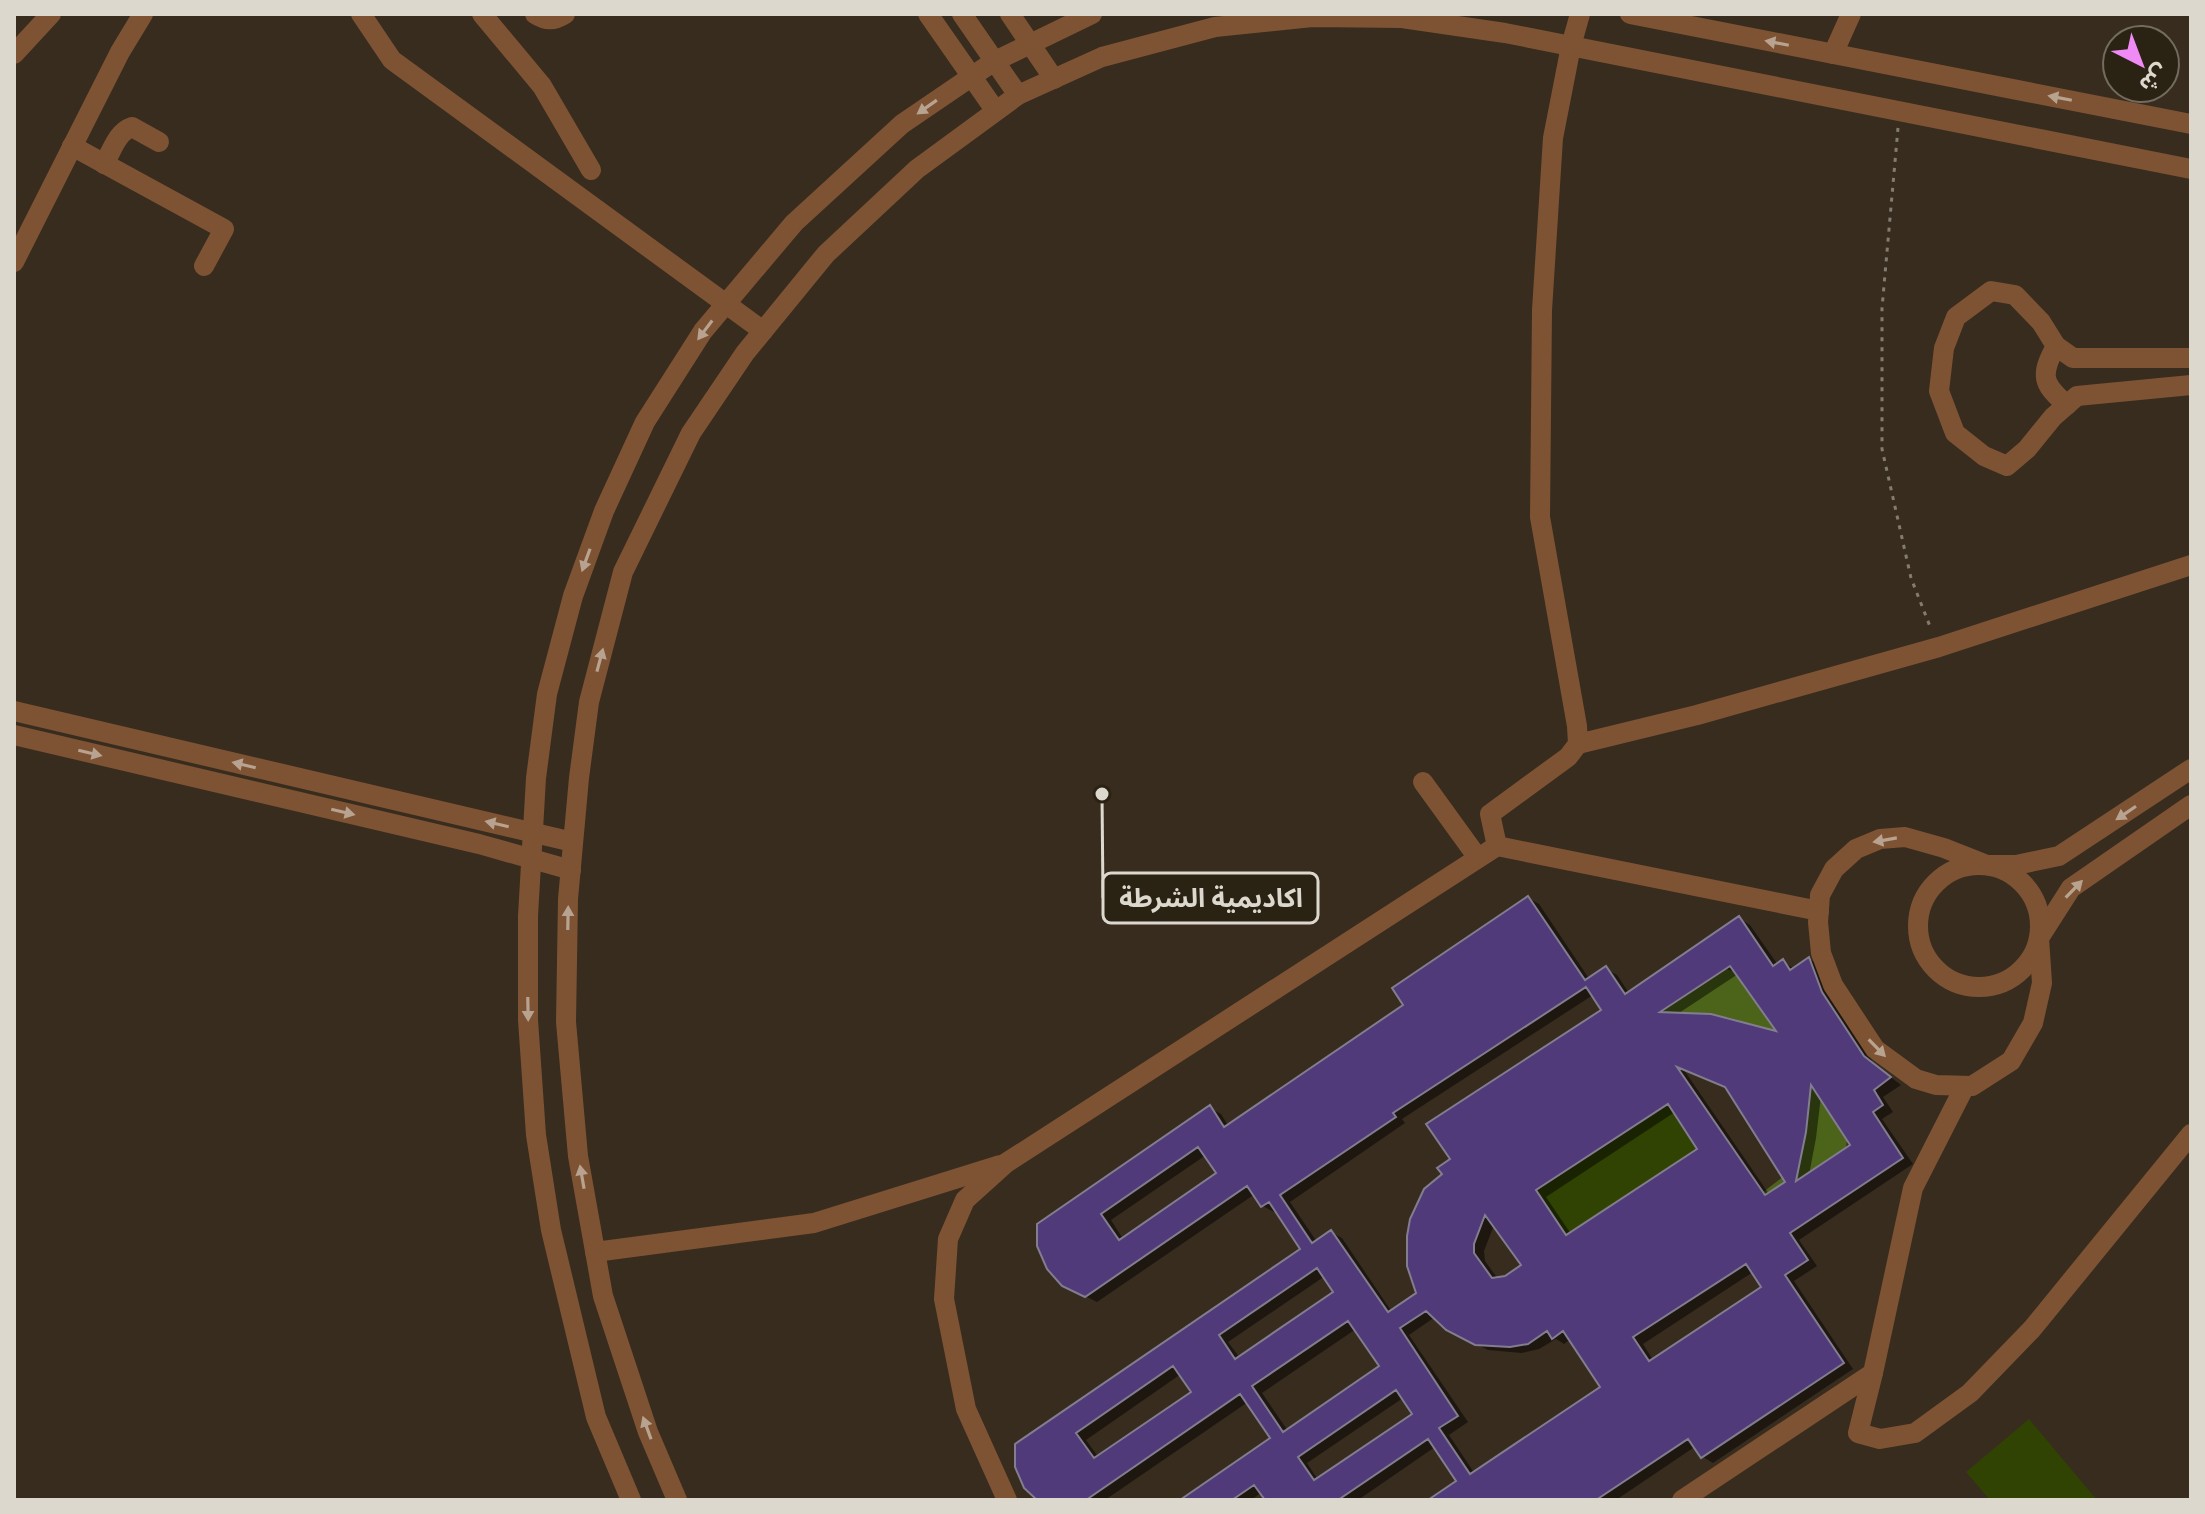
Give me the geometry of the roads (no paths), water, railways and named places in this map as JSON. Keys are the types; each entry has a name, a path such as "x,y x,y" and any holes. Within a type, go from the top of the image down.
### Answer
{"street":[{"path":"14,54 51,14"},
{"path":"361,14 392,60 763,331"},
{"path":"482,14 542,86 591,170"},
{"path":"535,14 547,20 565,14"},
{"path":"928,14 995,110"},
{"path":"962,14 1018,95"},
{"path":"1010,14 1054,79"},
{"path":"631,1500 596,1417 551,1230 538,1151 528,1020 528,916 536,778 547,694 573,596 604,511 645,422 703,331 794,223 902,124 993,62 1092,14"},
{"path":"1578,744 1540,517 1543,294 1553,138 1580,14"},
{"path":"1630,14 2191,124"},
{"path":"1833,54 1851,14"},
{"path":"14,262 135,17"},
{"path":"677,1500 648,1432 603,1296 578,1156 566,1022 573,842 589,702 623,572 691,433 763,331 826,254 917,169 1018,95 1102,57 1215,27 1312,17 1402,18 1571,46 2191,169"},
{"path":"104,164 119,136 128,128 132,127 159,142"},
{"path":"72,146 224,229 204,266"},
{"path":"2191,358 2073,358 2056,346 2041,322 2015,295 1991,291 1956,317 1944,348 1939,391 1955,433 1984,456 2007,466 2077,396 2191,385"},
{"path":"2056,346 2045,374 2047,386 2067,405"},
{"path":"1497,846 1490,814 1568,757 1578,744 1697,715 1939,647 2191,565"},
{"path":"14,711 573,842"},
{"path":"14,735 479,844 571,870"},
{"path":"2191,769 2059,856 2016,865 1987,865 1905,837 1880,839 1856,849 1834,869 1820,895 1821,953 1833,985 1875,1049 1916,1079 1936,1085 1972,1086 2011,1061 2033,1023 2042,983 2039,938 2071,888 2191,805"},
{"path":"1423,782 1478,858"},
{"path":"1007,1500 966,1409 944,1299 948,1239 965,1200 1006,1163 1497,846 1819,911"},
{"path":"1975,863 1987,865 2000,868 2022,881 2036,902 2043,927 2039,938 2035,953 2019,973 1997,986 1971,987 1946,978 1928,962 1919,937 1919,912 1930,888 1949,871 1975,863"},
{"path":"1965,1086 1913,1188 1858,1433 1880,1439 1915,1433 1970,1393 2032,1329 2191,1134"},
{"path":"595,1252 814,1223 1006,1163"},
{"path":"1682,1500 1873,1373"}],"place":[{"name":"اكاديمية الشرطة","path":"1102,794"}]}
